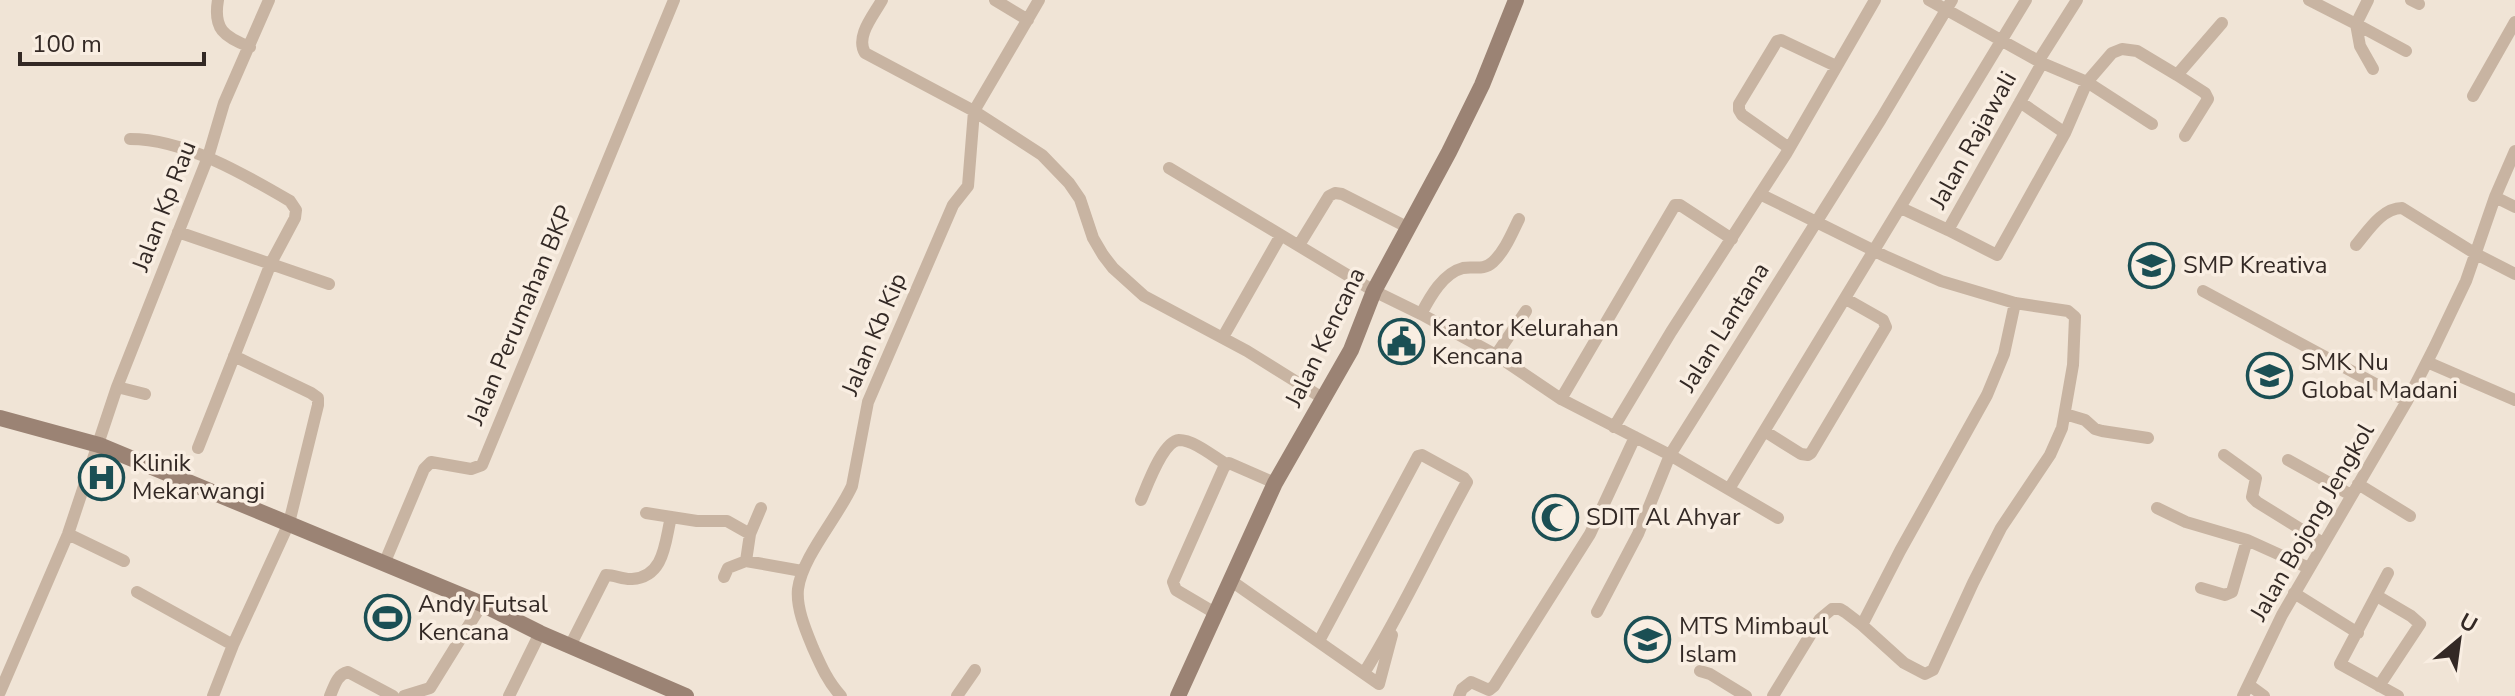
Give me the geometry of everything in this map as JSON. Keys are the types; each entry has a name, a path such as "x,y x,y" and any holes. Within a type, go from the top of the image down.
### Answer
{"street":[{"path":"218,0 215,18 220,30 250,47"},
{"name":"Jalan Kp Rau","path":"0,692 68,534 117,387 208,157 224,103 269,0"},
{"name":"Jalan Perumahan BKP","path":"384,564 424,469 431,462 471,469 482,465 674,0"},
{"path":"882,0 861,38 863,50 974,111 1028,144 1055,167 1080,199 1093,238 1103,255 1127,282 1157,303 1223,337 1324,399"},
{"path":"995,0 1028,20"},
{"path":"974,111 1039,0"},
{"name":"Jalan Kencana","path":"1178,696 1275,483 1351,350 1374,291 1482,85 1516,0"},
{"name":"Jalan Lantana","path":"1614,427 1663,344 1789,148 1875,0"},
{"path":"1929,0 1949,5 2040,62 2087,82 2152,124"},
{"path":"1729,489 2026,0"},
{"name":"Jalan Rajawali","path":"2077,0 1948,230 1997,255 2065,133 2087,82 2112,53 2122,49 2142,53 2177,75"},
{"path":"2309,0 2406,51"},
{"path":"2368,0 2356,24 2360,46 2373,69"},
{"name":"Jalan Lantana","path":"1597,612 1638,534 1670,455 1949,5"},
{"path":"2473,96 2515,22"},
{"path":"2185,136 2208,99 2205,93 2177,75 2222,23"},
{"path":"1789,148 1742,115 1739,104 1777,41 1781,40 1836,66"},
{"path":"2020,102 2065,133"},
{"name":"Jalan Kb Kip","path":"802,571 852,486 863,421 874,384 953,205 968,186 974,111"},
{"path":"130,139 143,139 208,157 290,201 296,210 295,218 271,263 198,448"},
{"name":"Jalan Bojong Jengkol","path":"2246,691 2294,593 2427,362 2466,281 2495,197 2515,151"},
{"path":"1169,168 1374,291 1496,355 1561,399 1670,455 1778,518"},
{"path":"1299,245 1329,196 1335,193 1407,227"},
{"path":"1760,194 1941,281 2015,303 2068,311 2075,317 2074,355 2062,428 2050,455 2001,528 1933,670 1925,674 1912,669 1862,625 1840,609 1832,609 1823,615 1773,696"},
{"path":"2495,197 2515,207"},
{"name":"Jalan Lantana","path":"1561,399 1675,205 1680,205 1732,239"},
{"path":"2356,245 2384,215 2398,207 2515,274"},
{"path":"1901,208 1948,230"},
{"path":"1421,314 1432,294 1453,273 1466,268 1483,268 1493,262 1519,219"},
{"path":"178,232 329,284"},
{"path":"1223,337 1281,235"},
{"path":"2203,291 2407,401"},
{"path":"1766,432 1801,454 1811,453 1886,327 1883,320 1846,299"},
{"path":"1862,625 1987,395 2004,354 2015,303"},
{"path":"1496,355 1526,311"},
{"path":"213,696 289,523 318,405 318,398 234,356"},
{"path":"2427,362 2515,400"},
{"path":"117,387 145,394"},
{"path":"2065,414 2085,420 2095,429 2148,438"},
{"path":"0,418 99,445 482,604 540,633 686,696"},
{"path":"1459,696 1471,682 1491,690 1494,686 1590,534 1635,437"},
{"path":"1141,500 1164,452 1180,440 1226,464 1275,483"},
{"path":"1230,580 1379,684 1394,625 1467,482 1422,455 1418,456 1319,641"},
{"path":"2224,455 2256,478 2252,497 2257,502 2323,543"},
{"path":"2288,460 2410,516"},
{"path":"1215,613 1176,590 1173,582 1226,464"},
{"path":"746,561 750,534 761,508"},
{"path":"2157,508 2186,522 2247,540 2309,568"},
{"path":"646,513 697,521 727,521 750,534"},
{"path":"570,646 606,575 634,580 660,563 671,517"},
{"path":"68,534 124,561"},
{"path":"2201,588 2225,595 2232,592 2247,540"},
{"path":"724,577 728,568 746,561 802,571 797,592 803,623 822,669 831,686 841,696"},
{"path":"2388,573 2340,664 2398,696"},
{"path":"137,592 233,645"},
{"path":"2294,593 2358,633"},
{"path":"2377,596 2420,624 2379,686"},
{"path":"404,696 430,688 482,604"},
{"path":"509,696 540,633"},
{"path":"957,696 975,670"},
{"path":"1700,671 1746,696"},
{"path":"330,696 338,677 348,672 393,696"},
{"path":"2246,691 2264,696"}],"place":[{"name":"SMP Kreativa","path":"2152,265"},
{"name":"Kantor Kelurahan Kencana","path":"1401,342"},
{"name":"SMK Nu Global Madani","path":"2270,376"},
{"name":"Klinik Mekarwangi","path":"101,477"},
{"name":"SDIT Al Ahyar","path":"1555,517"},
{"name":"Andy Futsal Kencana","path":"387,618"},
{"name":"MTS Mimbaul Islam","path":"1648,640"}]}
